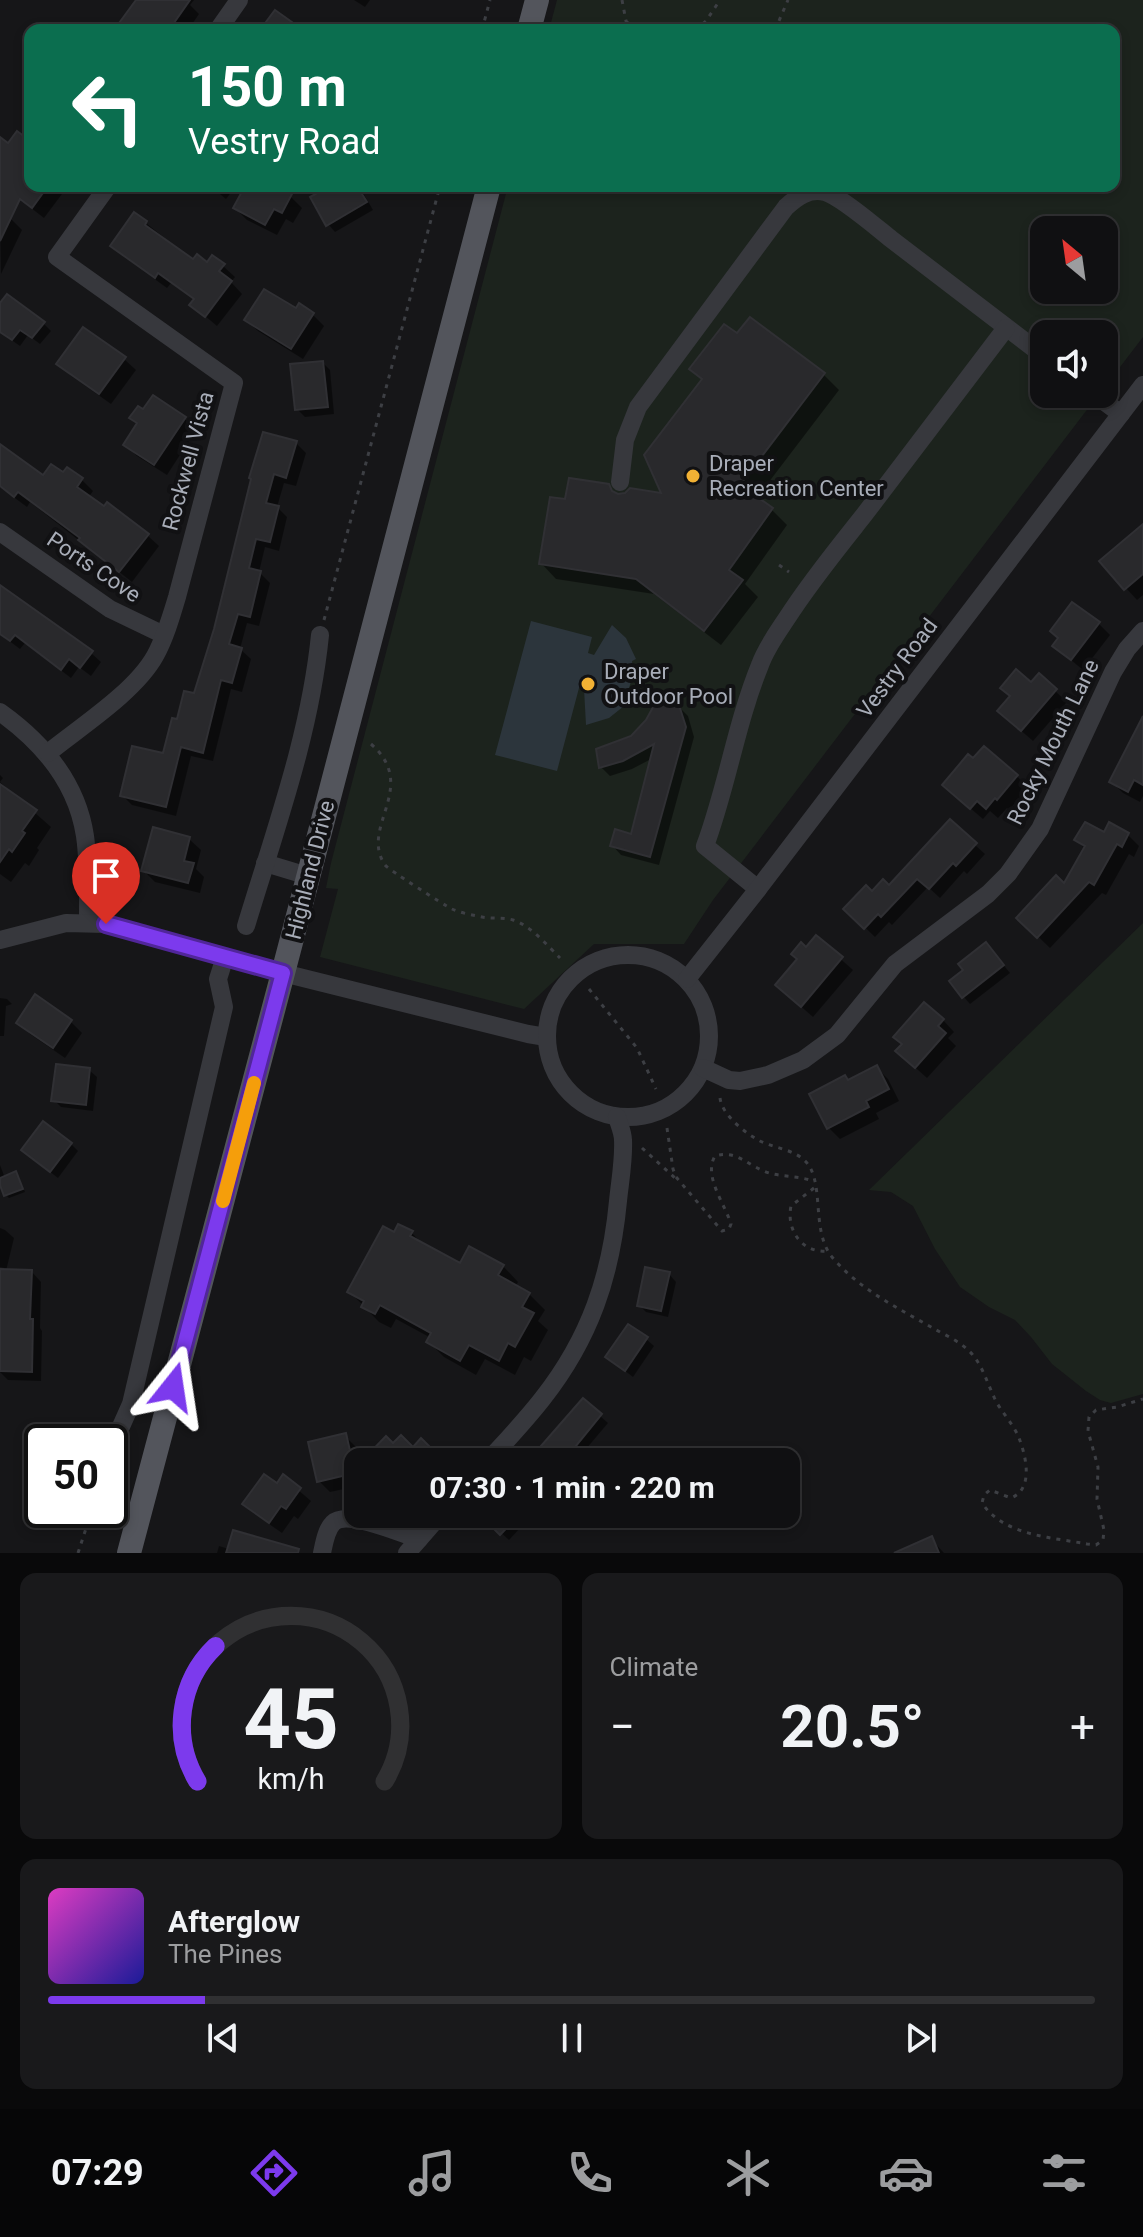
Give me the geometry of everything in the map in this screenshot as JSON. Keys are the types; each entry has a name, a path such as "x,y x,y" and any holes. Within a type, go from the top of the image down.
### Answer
{"main road":[{"path":"531,24 537,0"},
{"name":"Highland Drive","path":"129,1553 487,192"}],"street":[{"path":"222,24 239,0"},
{"name":"Rockwell Vista","path":"48,753 129,688 154,658 177,597 234,383 57,257 104,192"},
{"path":"620,482 625,440 638,407 786,207 796,198 810,192"},
{"path":"820,192 829,194 864,218 1030,346"},
{"path":"758,889 705,846 735,738 761,662 798,601 839,544 1006,328"},
{"name":"Vestry Road","path":"687,979 1143,385"},
{"path":"1113,408 1121,414"},
{"name":"Ports Cove","path":"0,532 110,609 164,635"},
{"name":"Rocky Mouth Lane","path":"703,1068 729,1080 740,1081 768,1075 803,1060 837,1035 895,964 988,894 1017,863 1040,829 1108,681 1127,649 1143,631"},
{"path":"246,926 301,744 320,635"},
{"path":"0,712 48,753 71,792 85,835 88,922"},
{"path":"265,863 308,876"},
{"path":"0,940 46,927 88,922 135,931 283,973 546,1037"},
{"path":"638,954 664,962 687,979 701,998 708,1021 709,1044 703,1068 689,1090 668,1106 644,1116 617,1117 595,1110 575,1098 559,1081 549,1060 546,1037 550,1009 564,985 584,966 610,956 638,954"},
{"path":"122,1424 131,1404 224,1007 218,979 225,957"},
{"path":"499,1448 555,1382 595,1310 609,1265 617,1214 624,1139 617,1117"},
{"path":"322,1553 331,1525 346,1518 413,1546 429,1528"}],"path":[{"path":"484,24 490,0"},
{"path":"622,0 629,24"},
{"path":"702,24 720,0"},
{"path":"778,24 788,0"},
{"path":"320,635 438,192"},
{"path":"779,565 789,572"},
{"path":"371,744 386,760 391,775 378,843 387,867 450,908 487,918 515,920 560,958"},
{"path":"589,989 637,1048 656,1089"},
{"path":"720,1098 720,1103 735,1123 759,1141 801,1157 808,1163 813,1172 821,1237 829,1251 855,1280 965,1347 978,1361 994,1399 1019,1438 1026,1473 1022,1490 1017,1495 1011,1498 998,1492 986,1492 982,1499 984,1508 1010,1527 1085,1544 1096,1545 1103,1540 1097,1499 1098,1467 1088,1431 1089,1417 1096,1410 1143,1399"},
{"path":"667,1128 673,1169 680,1184"},
{"path":"638,1145 653,1156 722,1231 729,1229 731,1224 712,1176 711,1166 715,1156 734,1155 771,1174 806,1179 815,1184"},
{"path":"815,1184 791,1206 789,1218 793,1232 802,1245 821,1252 829,1251"},
{"path":"78,1553 86,1528"},
{"path":"1084,1553 1085,1544"}],"shaded area":[{"path":"557,0 1143,0 1143,337 1118,370 1118,320 1030,320 1030,408 1088,408 713,900 684,944 594,944 524,1009 320,957 338,889 326,888 506,192 1120,192 1120,24 551,24"},
{"path":"531,621 592,637 588,653 594,655 612,625 626,638 636,659 632,661 631,683 621,703 624,706 609,718 586,725 584,689 579,688 557,771 495,755"},
{"path":"1143,923 1143,1394 1111,1403 1086,1391 1052,1364 1015,1320 960,1287 935,1249 913,1206 891,1192 869,1190"}],"building":[{"path":"136,0 190,0 173,24 118,24"},
{"path":"275,10 295,24 264,24"},
{"path":"17,131 24,136 24,192 44,192 32,208 20,199 0,241 0,137 8,143"},
{"path":"242,192 292,194 282,213 274,209 265,225 233,208"},
{"path":"319,192 361,192 367,202 326,226 310,197"},
{"path":"134,212 147,221 145,225 193,259 197,254 207,262 212,255 225,264 219,271 232,281 205,317 189,305 194,299 158,273 155,278 110,246"},
{"path":"264,289 296,308 299,303 314,313 291,349 244,320"},
{"path":"7,294 45,322 32,338 20,330 12,340 0,332 0,303"},
{"name":"Draper Recreation Center","path":"750,317 825,373 740,485 773,508 729,570 743,580 704,631 636,579 539,564 550,497 565,499 569,478 609,484 612,491 618,494 630,488 661,493 644,455 702,379 689,369 724,324 737,333"},
{"path":"83,327 126,357 99,394 56,364"},
{"path":"323,361 328,407 295,410 290,364"},
{"path":"153,395 186,417 154,465 123,445 137,423 129,418 138,406 143,409"},
{"path":"263,432 297,441 286,478 274,474 266,503 279,506 270,542 256,539 249,568 261,571 250,617 238,614 229,644 242,648 232,683 221,680 203,753 181,747 166,807 120,796 132,746 163,753 172,718 177,719 184,691 194,693 214,629 249,478"},
{"path":"0,444 43,475 51,464 63,472 67,467 83,478 77,487 104,506 107,502 149,534 119,572 78,540 80,538 18,492 14,497 0,486"},
{"path":"1143,524 1143,574 1124,590 1099,561"},
{"path":"0,585 93,651 80,668 69,659 61,670 15,635 10,641 0,634"},
{"path":"1072,602 1100,622 1071,660 1052,646 1058,638 1050,631"},
{"path":"1016,669 1031,682 1039,673 1057,689 1021,731 997,711 1010,696 1000,688"},
{"path":"657,700 679,705 686,727 650,857 610,846 615,829 631,834 654,744 623,761 599,768 596,749 631,736 646,720"},
{"path":"1143,716 1143,785 1134,780 1128,792 1109,782"},
{"path":"984,746 1018,775 986,809 977,801 970,809 942,785 968,754 973,758"},
{"path":"0,784 37,810 12,852 9,849 0,862"},
{"path":"950,819 977,843 929,889 917,879 881,917 878,914 864,929 843,909 866,885 872,891 883,879 889,885"},
{"path":"1085,822 1104,832 1109,822 1129,833 1122,847 1117,844 1094,885 1089,882 1037,938 1016,918 1056,875 1064,883 1085,846 1074,840"},
{"path":"153,827 190,837 184,861 194,863 188,883 141,871"},
{"path":"816,935 843,957 801,1007 775,985 797,959 791,954 801,942 806,947"},
{"path":"986,942 1004,965 962,998 949,981 963,970 958,964"},
{"path":"35,994 72,1020 53,1048 16,1023"},
{"path":"924,1002 944,1019 938,1026 946,1033 915,1068 895,1051 902,1044 893,1037"},
{"path":"56,1064 90,1068 86,1105 51,1101"},
{"path":"877,1065 889,1089 866,1101 869,1107 827,1129 809,1094 845,1075 848,1080"},
{"path":"43,1121 72,1143 50,1172 21,1150"},
{"path":"16,1171 23,1189 4,1196 0,1178"},
{"path":"398,1224 413,1231 410,1236 460,1263 469,1246 504,1265 498,1275 530,1293 522,1307 534,1313 515,1347 508,1343 499,1361 469,1345 460,1361 426,1342 431,1333 380,1305 375,1314 361,1307 364,1301 347,1292 383,1226 394,1232"},
{"path":"645,1267 670,1272 661,1311 637,1306"},
{"path":"0,1269 32,1270 32,1372 0,1371"},
{"path":"628,1324 648,1337 625,1371 605,1357"},
{"path":"583,1398 602,1414 574,1448 539,1448"},
{"path":"346,1433 349,1448 344,1448 344,1476 317,1482 308,1442"},
{"path":"401,1435 413,1447 421,1438 431,1448 374,1448 386,1436 393,1443"},
{"path":"264,1474 277,1483 283,1474 301,1488 286,1509 281,1506 269,1523 242,1504"},
{"path":"493,1528 507,1528 500,1535"},
{"path":"233,1530 299,1549 298,1553 226,1553"},
{"path":"932,1536 939,1553 894,1553"}],"slow traffic":[{"path":"223,1201 254,1083"}],"place":[{"name":"Draper Recreation Center","path":"693,476"},
{"name":"Draper Outdoor Pool","path":"588,684"}],"route":[{"path":"106,924 283,973 173,1387"}]}
